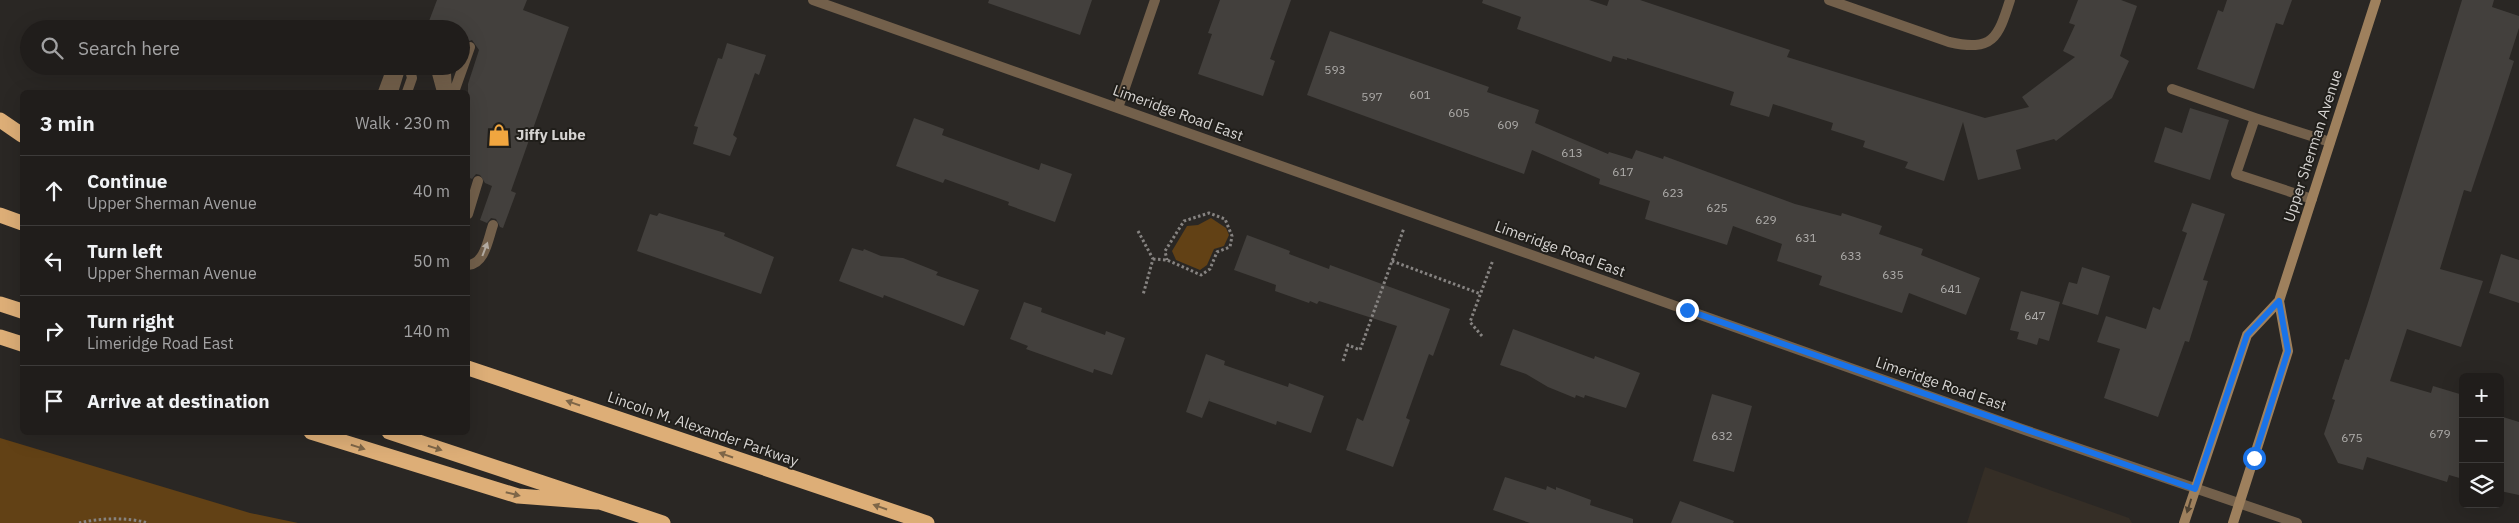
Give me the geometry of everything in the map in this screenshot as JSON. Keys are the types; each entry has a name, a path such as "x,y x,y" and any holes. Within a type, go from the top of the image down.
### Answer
{"highway":[{"path":"0,120 20,134"},
{"path":"0,215 20,222"},
{"path":"0,304 20,310"},
{"path":"0,337 20,343"},
{"name":"Lincoln M. Alexander Parkway","path":"470,369 927,523"},
{"path":"321,435 518,496 597,502"},
{"path":"398,435 663,523"}],"main road":[{"name":"Upper Sherman Avenue","path":"2184,523 2247,335 2279,301 2376,0"},
{"name":"Upper Sherman Avenue","path":"2233,523 2288,351 2279,301"}],"street":[{"name":"Limeridge Road East","path":"813,0 2195,489 2297,523"},
{"path":"1118,108 1155,0"},
{"path":"1829,0 1949,42 1969,46 1993,39 2000,31 2010,0"},
{"path":"384,90 389,75"},
{"path":"394,90 398,75"},
{"path":"408,90 411,75"},
{"path":"437,75 441,90"},
{"path":"446,75 447,90"},
{"path":"455,90 460,75"},
{"path":"2172,89 2330,142"},
{"path":"2255,118 2236,174 2312,199"},
{"path":"470,207 478,181"},
{"path":"470,265 483,256 493,225"}],"path":[{"path":"1343,361 1348,345 1360,350 1410,211"},
{"path":"1153,259 1167,260 1200,275 1210,269 1217,252 1230,247 1232,236 1225,219 1209,213 1184,221 1164,251 1167,260"},
{"path":"1138,231 1153,259 1143,295"},
{"path":"1482,336 1470,322 1499,243"},
{"path":"1392,261 1480,294"},
{"path":"78,523 90,520 135,520 148,523"}],"shaded area":[{"path":"1211,218 1226,228 1229,235 1224,246 1214,249 1207,265 1200,270 1176,260 1172,251 1187,226 1198,225"},
{"path":"0,438 250,513 298,523 0,523"},
{"path":"1985,467 2129,518 2132,523 1967,523"}],"building":[{"name":"Jiffy Lube","path":"437,0 527,0 523,10 569,27 511,191 516,193 503,228 500,227 496,219 491,218 487,223 480,220 492,186 485,183 480,175 476,174 472,179 470,178 470,90 468,90 468,84 479,50 472,40 470,41 470,20 429,20"},
{"path":"989,0 1092,0 1080,35 988,3"},
{"path":"1220,0 1291,0 1270,59 1275,61 1263,96 1198,74 1212,34 1208,33"},
{"path":"1483,0 1589,0 1607,6 1609,0 1640,0 1790,50 1787,57 1985,118 2029,107 2022,97 2075,57 2063,51 2075,25 2069,23 2078,0 2121,0 2137,6 2120,56 2129,61 2112,98 2056,141 2054,139 2016,150 2021,169 1978,180 1963,122 1944,181 1905,168 1908,162 1863,147 1865,141 1831,130 1833,123 1773,104 1769,117 1730,105 1734,92 1627,58 1627,60 1613,56 1611,62 1517,29 1521,17 1482,3"},
{"path":"2227,0 2292,0 2283,25 2276,23 2254,89 2197,69 2218,10 2223,12"},
{"path":"2462,0 2494,0 2492,7 2519,16 2519,28 2509,59 2514,61 2471,192 2464,190 2440,269 2483,281 2461,347 2407,329 2390,381 2431,393 2433,386 2459,394 2459,478 2449,475 2447,482 2367,457 2363,470 2338,463 2324,434 2335,400 2332,399 2345,359 2349,360"},
{"path":"1330,31 1489,87 1487,92 1539,110 1535,123 1608,154 1609,152 1632,159 1636,150 1663,159 1664,156 1795,204 1841,216 1842,213 1882,226 1879,234 1923,249 1921,255 1980,278 1966,315 1909,293 1902,313 1819,285 1822,276 1777,261 1782,244 1733,226 1727,245 1645,219 1650,201 1599,184 1600,179 1532,150 1524,174 1307,95"},
{"path":"727,43 766,55 759,75 755,73 733,135 737,138 730,156 693,144 698,127 694,126 718,58 722,59"},
{"path":"2190,108 2229,120 2210,180 2154,162 2165,127 2182,133"},
{"path":"914,118 944,129 942,135 1039,170 1041,163 1072,174 1055,222 1008,205 1009,202 945,179 943,183 896,166"},
{"path":"2192,203 2225,214 2203,280 2208,281 2189,342 2185,341 2158,417 2104,398 2120,349 2097,342 2106,316 2146,329 2153,307 2160,310 2187,233 2182,231"},
{"path":"659,213 725,233 724,236 774,257 761,294 637,251 650,214 657,216"},
{"path":"1247,235 1290,251 1289,254 1329,269 1330,265 1450,309 1433,356 1429,354 1406,418 1410,420 1393,467 1346,450 1357,418 1363,421 1397,326 1319,301 1317,304 1310,301 1309,303 1275,291 1276,285 1234,270"},
{"path":"852,248 863,251 864,249 881,256 903,258 938,272 936,275 979,290 964,326 884,295 883,298 839,281"},
{"path":"2501,254 2519,260 2519,303 2489,293"},
{"path":"2082,267 2110,276 2098,315 2062,304 2069,282 2077,284"},
{"path":"2021,291 2060,302 2049,341 2039,338 2037,345 2017,339 2019,332 2010,330"},
{"path":"1024,302 1042,308 1041,312 1105,335 1106,331 1125,338 1112,375 1094,369 1093,373 1026,349 1028,346 1010,339"},
{"path":"1513,329 1594,359 1595,356 1640,373 1626,408 1585,395 1584,398 1576,395 1575,398 1548,387 1526,374 1500,365"},
{"path":"1206,354 1225,361 1224,365 1288,387 1289,383 1324,396 1311,433 1277,421 1276,425 1209,401 1210,398 1202,418 1186,412"},
{"path":"1712,394 1752,406 1734,472 1693,461"},
{"path":"2504,417 2519,422 2519,495 2504,492"},
{"path":"1505,477 1546,490 1547,486 1556,490 1556,487 1591,500 1590,505 1633,519 1633,523 1530,523 1493,510"},
{"path":"1680,501 1734,521 1733,523 1671,523"}],"place":[{"name":"Jiffy Lube","path":"499,135"}],"route":[{"path":"1687,310 2195,489 2247,335 2279,301 2288,351 2254,458"}]}
